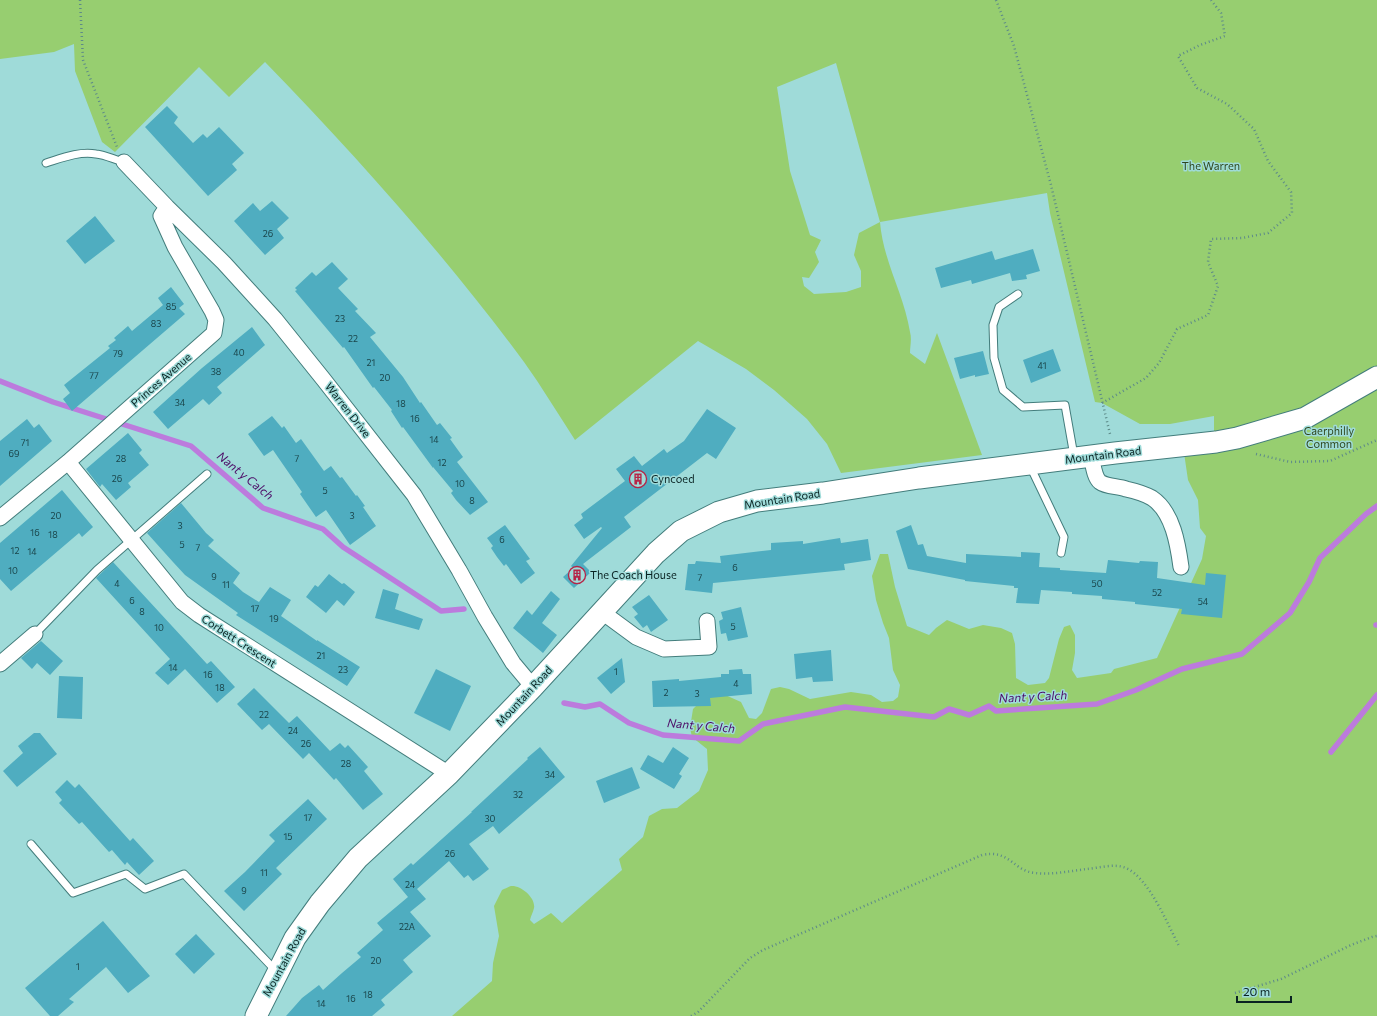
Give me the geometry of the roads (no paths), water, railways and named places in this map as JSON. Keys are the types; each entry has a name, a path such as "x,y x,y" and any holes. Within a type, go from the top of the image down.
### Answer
{"main road":[{"name":"Mountain Road","path":"256,1016 295,938 320,903 358,858 449,774 533,687 656,553 681,531 719,512 757,501 823,493 919,478 1114,453 1216,442 1237,438 1305,418 1377,378"}],"street":[{"name":"Warren Drive","path":"124,162 224,263 275,319 414,495 513,663 533,687"},
{"name":"Princes Avenue","path":"0,518 68,462 214,333 216,320 212,310 175,247 162,216 167,207"},
{"path":"1083,457 1101,483 1137,492 1157,502 1166,514 1176,535 1181,567"},
{"name":"Corbett Crescent","path":"68,462 182,602 199,615 449,774"},
{"path":"602,612 636,637 664,649 709,647 707,621"},
{"path":"0,664 35,634"}],"lane":[{"path":"46,163 86,153 98,154 124,162"},
{"path":"1018,294 999,307 993,325 994,358 1003,390 1023,407 1065,406 1083,457"},
{"path":"1029,464 1064,537 1061,553"},
{"path":"35,634 87,580 131,539 207,474"},
{"path":"31,844 73,893 126,874 146,888 184,874 277,972"}],"waterway":[{"name":"Nant y Calch","path":"0,381 53,402 191,446 263,508 323,529 343,547 441,611 464,609"},
{"name":"Nant y Calch","path":"564,703 585,707 600,704 629,723 663,735 739,741 763,724 845,707 934,717 949,709 969,715 989,706 996,711 1097,704 1136,690 1182,669 1242,654 1290,613 1309,582 1320,558 1366,514 1377,506"},
{"path":"1331,752 1377,695"}],"place":[{"name":"Cyncoed","path":"638,479"},
{"name":"The Coach House","path":"577,575"}],"park label":[{"name":"The Warren","path":"1211,166"},
{"name":"Caerphilly Common","path":"1329,437"}]}
